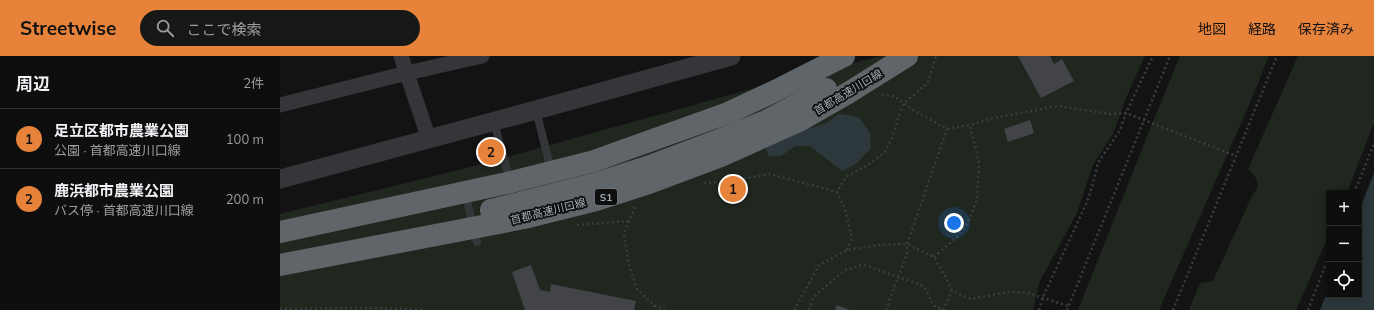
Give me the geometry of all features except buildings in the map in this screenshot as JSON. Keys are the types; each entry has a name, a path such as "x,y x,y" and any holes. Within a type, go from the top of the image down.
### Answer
{"highway":[{"path":"280,232 507,183 591,162 728,113 844,56"},
{"path":"280,252 500,208 591,185 647,167 719,140 766,120 847,79 882,56"},
{"name":"首都高速川口線","path":"280,265 524,218 596,200 649,183 721,156 802,120 848,94 907,56"}],"street":[{"path":"401,56 429,139"},
{"path":"280,105 482,56"},
{"path":"280,179 494,122 731,56"}],"lane":[{"path":"477,242 466,197 467,193 473,188 510,181 551,170 536,110"},
{"path":"494,122 510,181"}],"path":[{"path":"837,192 846,176 868,166 885,152 893,136 904,103 928,83 936,56"},
{"path":"1039,310 1043,297 1087,202 1098,163 1115,138 1153,56"},
{"path":"1067,310 1170,56"},
{"path":"1173,310 1277,56"},
{"path":"877,92 896,97 911,109 947,129 970,125 993,118 1059,106 1110,114 1126,113 1236,156"},
{"path":"934,257 958,236 967,224 977,200 979,163 970,125"},
{"path":"886,310 907,253 907,244 947,129"},
{"path":"1355,190 1374,144"},
{"path":"699,184 730,181 770,174 837,192 845,209 852,238 847,250"},
{"path":"637,204 624,233 628,262 637,289 654,305 664,310"},
{"path":"794,310 819,265 847,250 878,245 907,244 934,257 952,291 971,299 1014,292 1028,293 1068,306"},
{"path":"1308,310 1327,262"},
{"path":"809,310 812,300 817,294 845,270 858,266 864,266 921,285 926,290 933,305 943,310 952,291"},
{"path":"654,305 654,310"},
{"path":"280,309 374,308 425,310"}],"shaded area":[{"path":"881,56 1145,56 1126,98 1113,134 1093,165 1077,213 1040,281 1033,310 280,310 280,214 486,163 779,81"},
{"path":"1180,56 1269,56 1159,310 1078,310 1152,124"},
{"path":"1298,56 1374,56 1374,123 1348,190 1326,190 1326,242 1296,310 1189,310 1200,283 1213,281 1252,196 1258,187 1256,178 1248,169"},
{"path":"839,114 859,117 870,133 871,148 856,164 842,171 810,146 795,146 781,156 769,156 764,140 784,122 809,129 826,123"},
{"path":"1374,173 1374,310 1320,310 1326,295 1326,298 1362,298 1362,203"}],"place":[{"name":"鹿浜都市農業公園","path":"491,152"},
{"name":"足立区都市農業公園","path":"733,189"}]}
